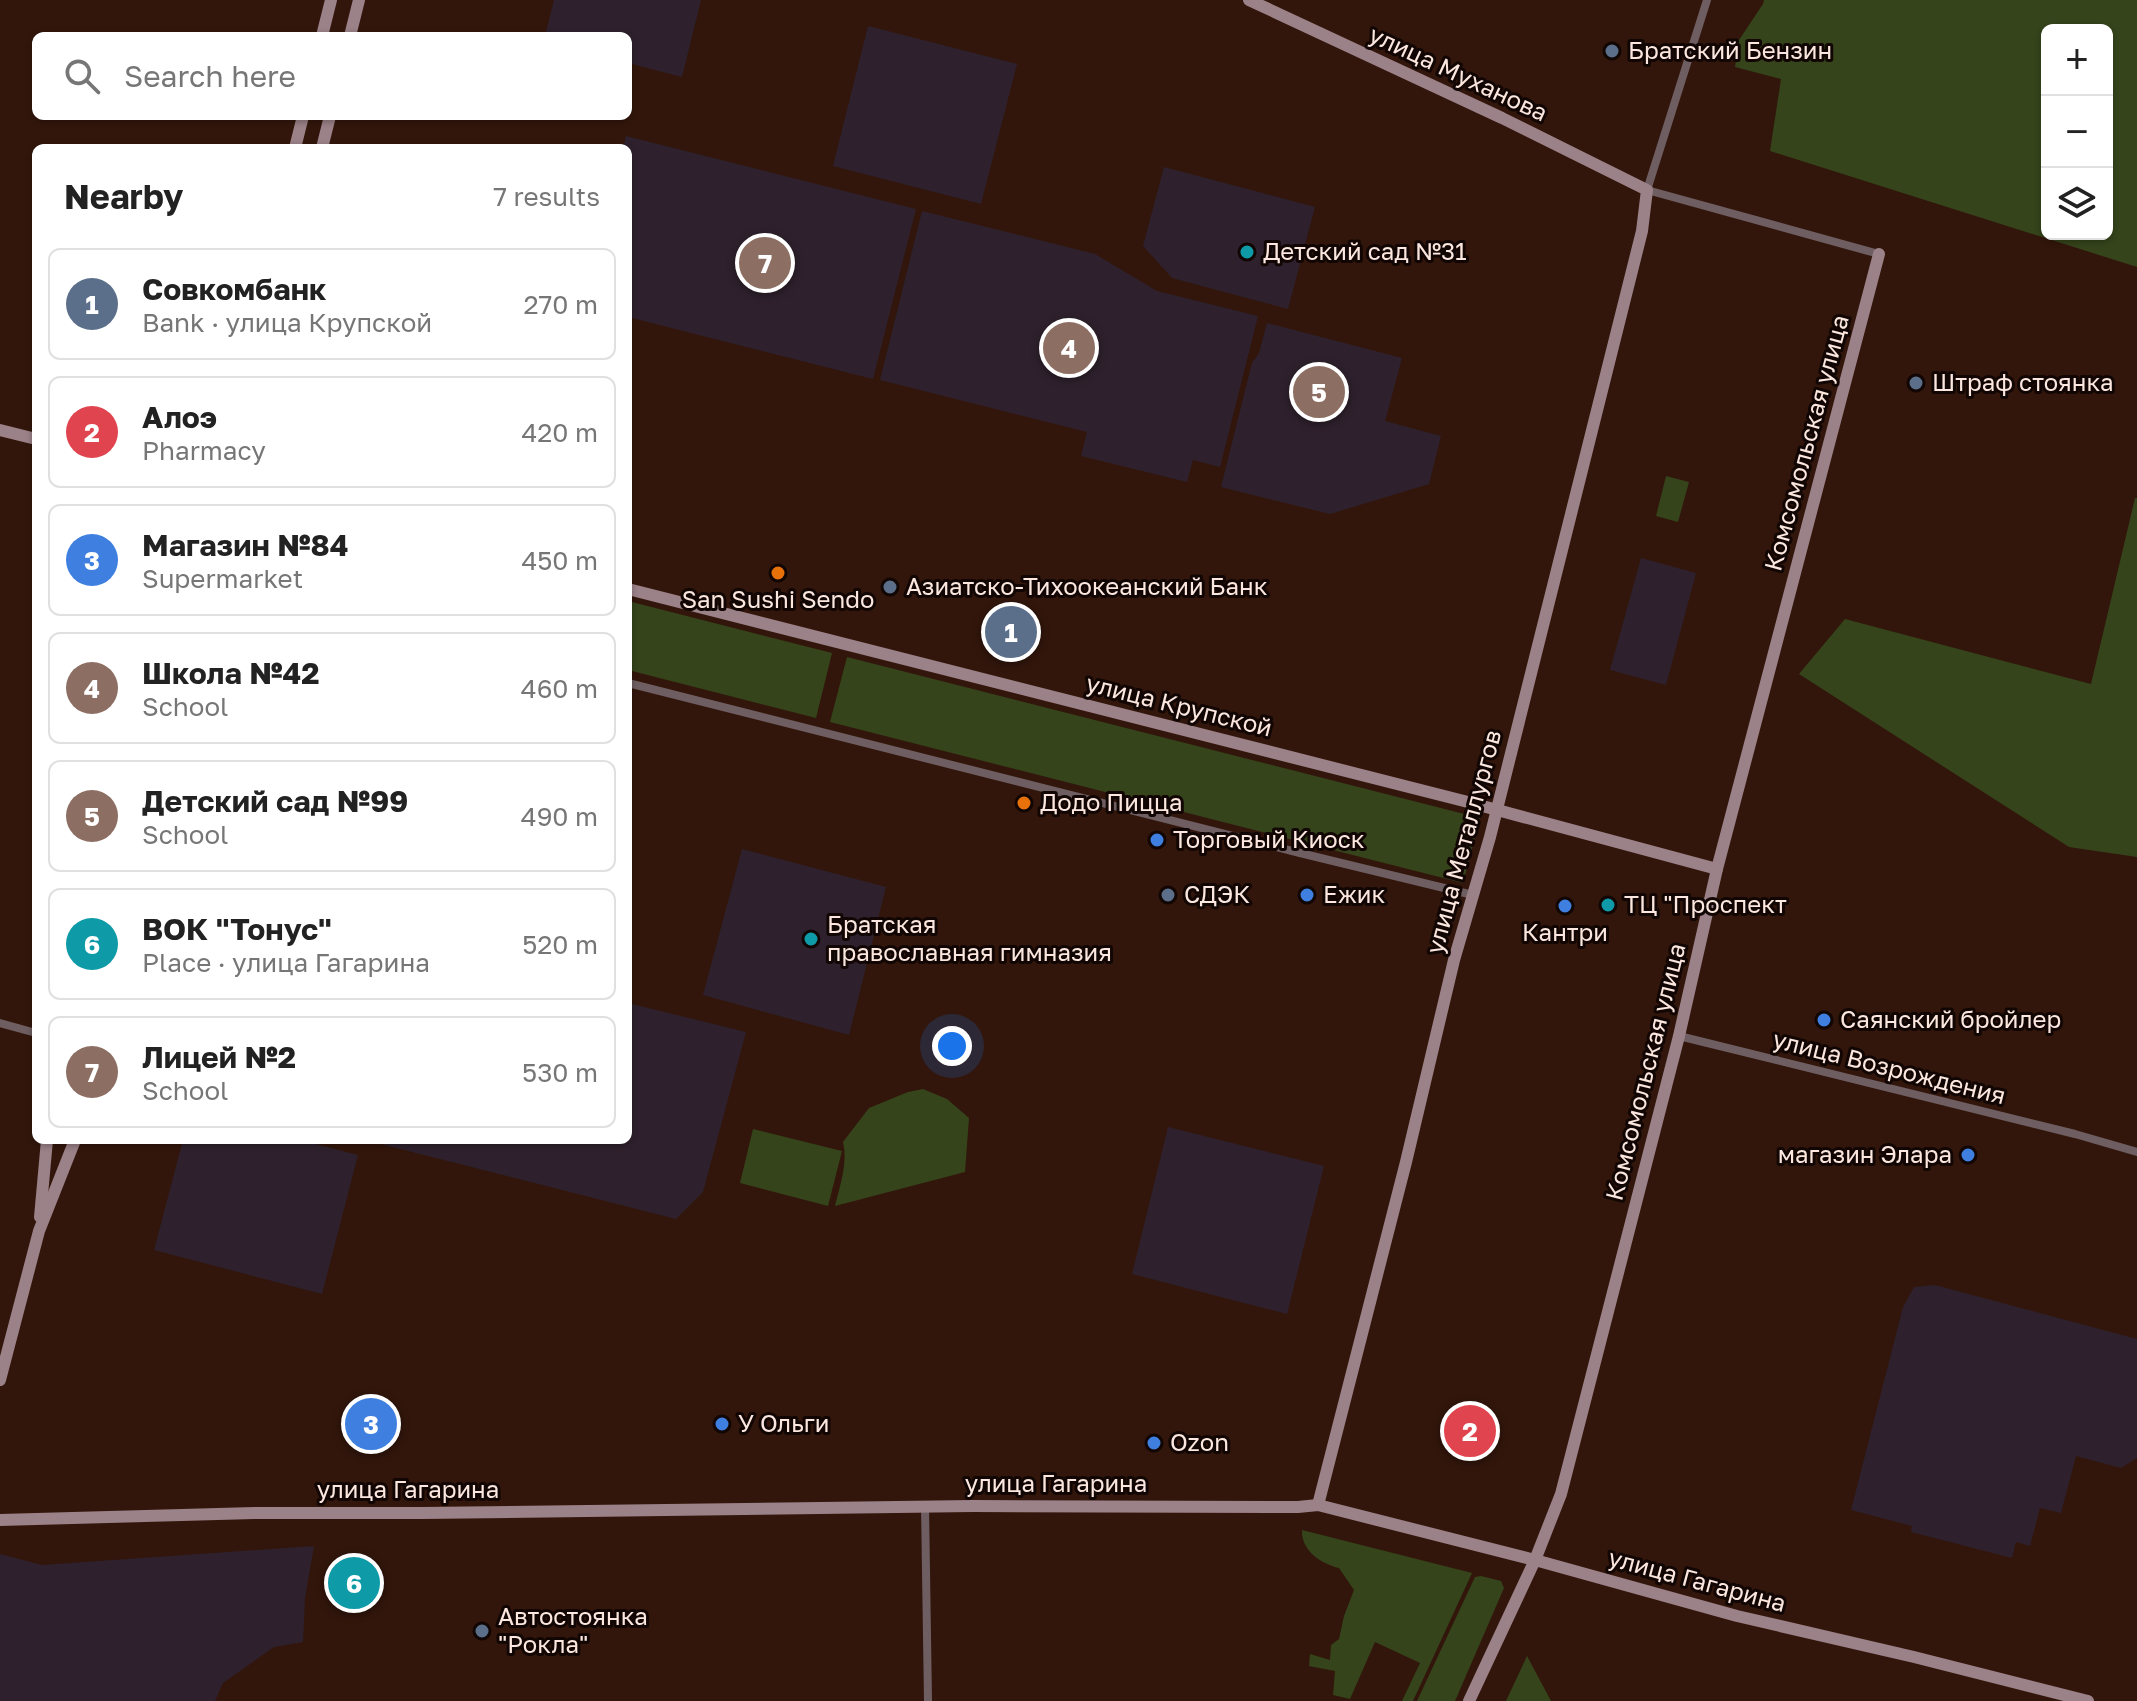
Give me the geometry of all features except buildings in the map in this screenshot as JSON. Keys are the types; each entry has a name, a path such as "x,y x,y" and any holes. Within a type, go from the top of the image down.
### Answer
{"street":[{"path":"323,32 331,0"},
{"path":"351,32 359,0"},
{"name":"улица Муханова","path":"1249,0 1502,118 1647,190"},
{"path":"1707,0 1647,190 1879,254"},
{"path":"296,144 302,120"},
{"path":"323,144 329,120"},
{"name":"улица Металлургов","path":"1318,1505 1454,960 1497,810 1642,231 1647,190"},
{"name":"Комсомольская улица","path":"1469,1701 1535,1560 1561,1494 1679,1036 1717,869 1879,254"},
{"path":"0,430 32,438"},
{"name":"улица Крупской","path":"632,590 1717,869"},
{"path":"632,684 1473,895"},
{"path":"0,1023 32,1032"},
{"name":"улица Возрождения","path":"1679,1036 2137,1152"},
{"path":"39,1231 47,1144"},
{"path":"0,1380 39,1231 73,1144"},
{"name":"улица Гагарина","path":"0,1520 254,1513 1318,1505 1535,1560 1737,1616 2088,1701"},
{"path":"925,1506 928,1701"},
{"path":"2026,1686 2047,1701"}],"shaded area":[{"path":"554,0 701,0 682,77 632,64 632,32 546,32"},
{"path":"868,26 1017,64 981,204 833,166"},
{"path":"626,136 916,209 873,379 632,318 632,144 624,144"},
{"path":"1164,167 1315,207 1288,309 1172,278 1143,246"},
{"path":"922,211 1095,254 1157,291 1258,316 1220,467 1193,460 1187,482 1081,456 1087,432 880,380"},
{"path":"1267,323 1402,358 1385,421 1441,436 1429,484 1330,514 1221,487 1252,363 1259,353"},
{"path":"1641,558 1696,573 1666,685 1610,670"},
{"path":"742,849 886,887 849,1035 703,995"},
{"path":"632,1004 746,1032 703,1192 676,1219 381,1144 632,1144"},
{"path":"1168,1127 1324,1166 1287,1314 1132,1274"},
{"path":"182,1144 315,1144 358,1155 322,1294 154,1250"},
{"path":"1935,1285 2137,1339 2137,1458 2121,1468 2076,1456 2061,1513 2040,1508 2030,1546 2016,1542 2012,1558 1911,1532 1912,1526 1851,1510 1903,1307 1914,1287"},
{"path":"314,1546 305,1598 303,1642 274,1647 223,1683 215,1701 0,1701 0,1554 42,1565"}],"green space":[{"path":"1764,0 2137,0 2137,267 2052,240 2113,240 2113,24 2041,24 2041,237 1770,151 1781,79 1735,67 1739,40"},
{"path":"1666,476 1689,482 1678,522 1656,516"},
{"path":"2135,498 2137,857 2069,847 1799,674 1845,619 2091,684"},
{"path":"632,602 832,653 816,718 632,671"},
{"path":"847,657 1480,818 1463,883 830,722"},
{"path":"923,1089 947,1099 969,1118 965,1172 835,1206 844,1166 843,1142 869,1108"},
{"path":"753,1129 842,1151 828,1206 740,1183"},
{"path":"1302,1530 1472,1573 1413,1701 1402,1701 1420,1663 1375,1642 1350,1699 1333,1695 1335,1671 1309,1666 1310,1654 1330,1660 1331,1645 1339,1639 1354,1590 1339,1568 1320,1560 1309,1550"},
{"path":"1475,1577 1501,1581 1504,1588 1455,1701 1417,1701"},
{"path":"1527,1656 1551,1701 1506,1701"}],"place":[{"name":"Братский Бензин","path":"1612,51"},
{"name":"Детский сад №31","path":"1247,252"},
{"name":"Лицей №2","path":"765,263"},
{"name":"Школа №42","path":"1069,348"},
{"name":"Штраф стоянка","path":"1916,383"},
{"name":"Детский сад №99","path":"1319,392"},
{"name":"San Sushi Sendo","path":"778,573"},
{"name":"Азиатско-Тихоокеанский Банк","path":"890,587"},
{"name":"Совкомбанк","path":"1011,632"},
{"name":"Додо Пицца","path":"1024,803"},
{"name":"Торговый Киоск","path":"1157,840"},
{"name":"СДЭК","path":"1168,895"},
{"name":"Ежик","path":"1307,895"},
{"name":"ТЦ \"Проспект","path":"1608,905"},
{"name":"Кантри","path":"1565,906"},
{"name":"Братская православная гимназия","path":"811,939"},
{"name":"Саянский бройлер","path":"1824,1020"},
{"name":"магазин Элара","path":"1968,1155"},
{"name":"Магазин №84","path":"371,1424"},
{"name":"У Ольги","path":"722,1424"},
{"name":"Алоэ","path":"1470,1431"},
{"name":"Ozon","path":"1154,1443"},
{"name":"ВОК \"Тонус\"","path":"354,1583"},
{"name":"Автостоянка \"Рокла\"","path":"482,1631"}]}
